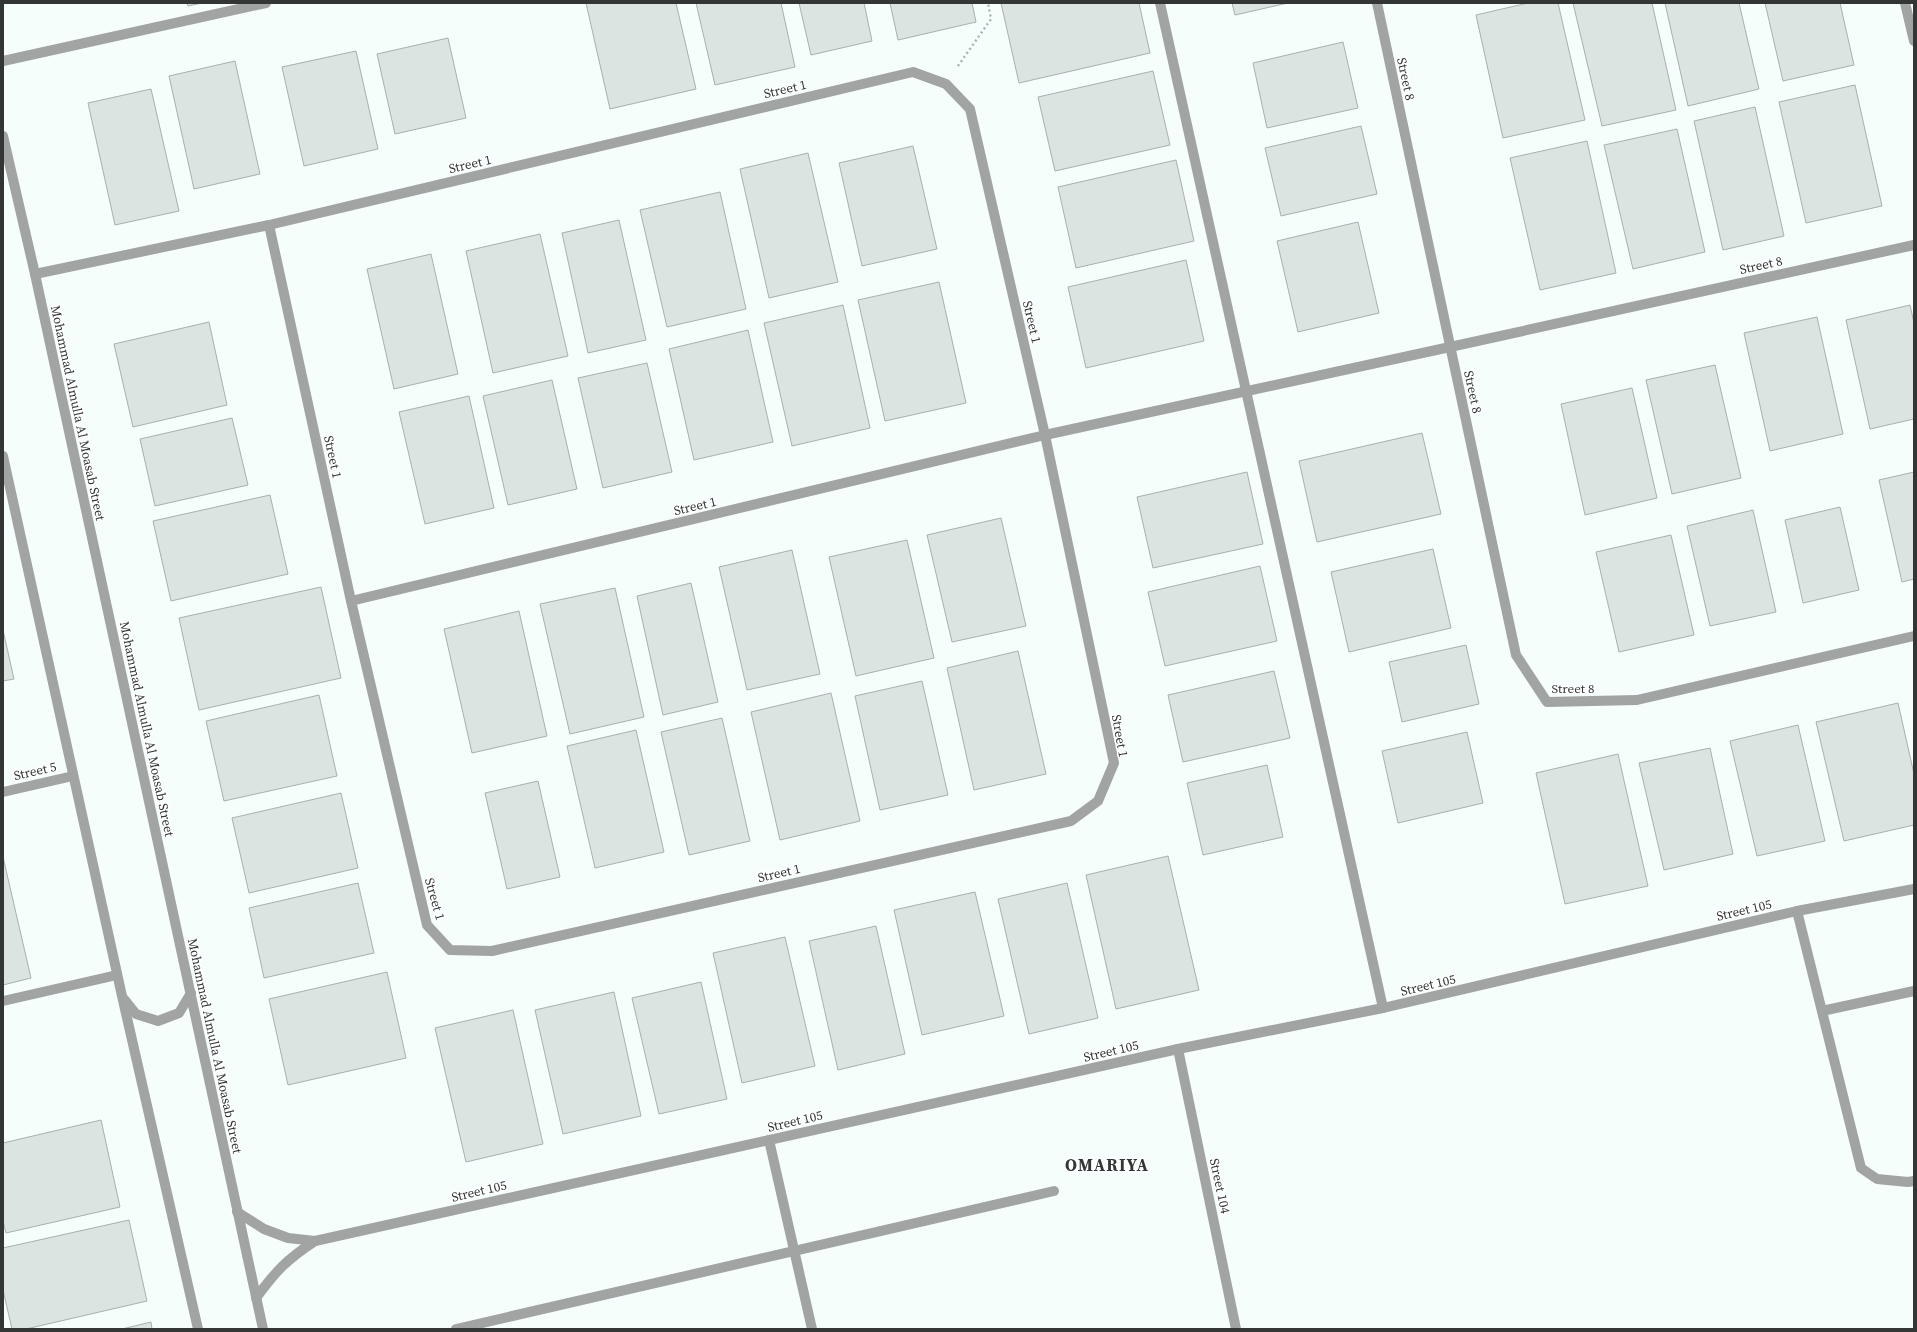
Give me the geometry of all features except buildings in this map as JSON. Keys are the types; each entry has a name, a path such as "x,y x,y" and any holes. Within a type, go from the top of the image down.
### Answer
{"street":[{"path":"3,61 266,3"},
{"path":"1160,3 1383,1008"},
{"name":"Street 8","path":"1377,3 1516,655 1547,702 1637,700 1914,636"},
{"path":"1905,3 1914,41"},
{"name":"Street 1","path":"35,274 269,225 913,72 946,84 970,109 1045,435 1114,763 1098,801 1071,821 492,951 450,950 427,925 351,601 269,225"},
{"name":"Mohammad Almulla Al Moasab Street","path":"3,136 35,274 263,1329"},
{"name":"Street 8","path":"1450,347 1914,245"},
{"path":"1045,435 1450,347"},
{"name":"Street 1","path":"351,601 1045,435"},
{"path":"3,456 117,975 198,1329"},
{"name":"Street 5","path":"3,792 73,776"},
{"name":"Street 105","path":"237,1212 264,1229 288,1238 315,1241 1178,1049 1383,1008 1797,911 1914,889"},
{"path":"1797,911 1861,1168 1877,1180 1914,1181"},
{"path":"3,1001 117,975"},
{"path":"1822,1011 1914,991"},
{"path":"122,996 136,1014 158,1021 179,1013 191,994"},
{"name":"Street 104","path":"1178,1049 1236,1329"},
{"path":"769,1140 812,1329"},
{"path":"456,1329 1054,1191"},
{"name":"Street 105","path":"256,1298 273,1274 291,1256 315,1241"}],"path":[{"path":"946,84 991,19 988,3"}],"district":[{"name":"OMARIYA","path":"1107,1165"}]}
